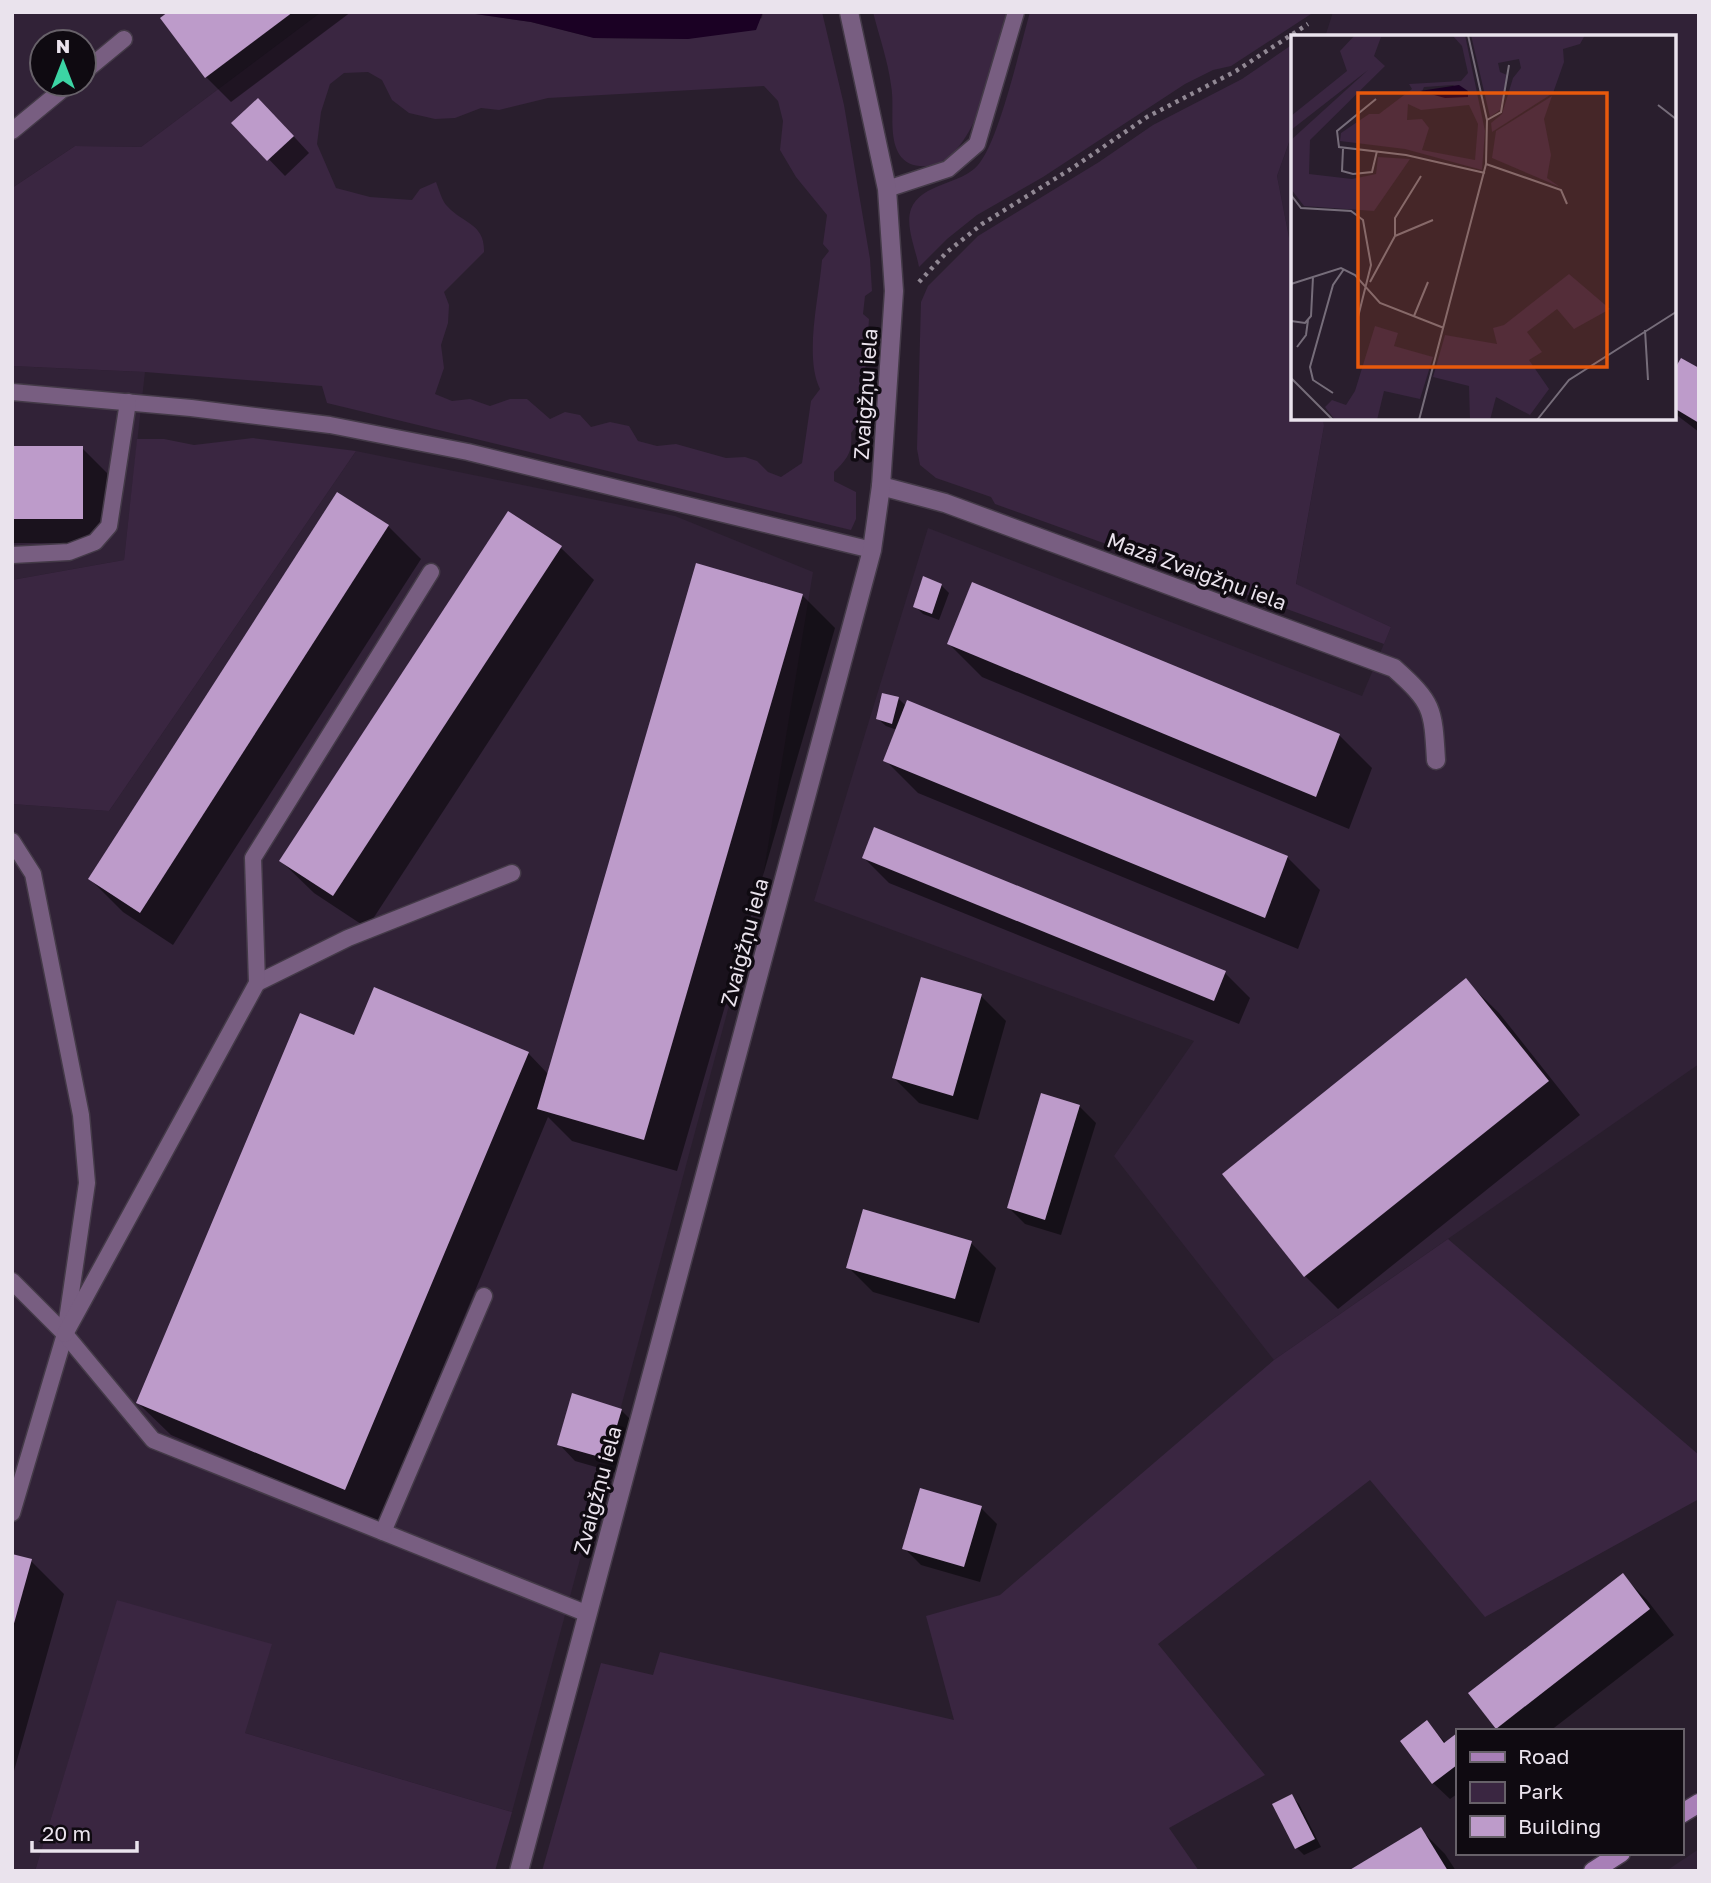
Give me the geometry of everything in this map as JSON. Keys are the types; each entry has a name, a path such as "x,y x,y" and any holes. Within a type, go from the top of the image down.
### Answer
{"main road":[{"path":"1683,1813 1699,1803"},
{"path":"1593,1871 1618,1855"}],"street":[{"name":"Zvaigžņu iela","path":"519,1871 863,593 872,550 881,486 894,290 887,189 849,12"},
{"name":"Mazā Zvaigžņu iela","path":"881,486 945,503 1394,668 1425,696 1434,726 1436,760"}],"lane":[{"path":"887,189 948,169 977,144 1016,12"},
{"path":"98,60 124,39"},
{"path":"12,131 52,98"},
{"path":"12,392 330,425 468,452 872,550"},
{"path":"12,555 69,552 95,542 108,526 128,402"},
{"path":"65,1334 257,983 253,859 431,572"},
{"path":"12,841 33,874 81,1115 87,1183 65,1334 12,1513"},
{"path":"257,983 348,938 512,873"},
{"path":"12,1281 65,1334 153,1440 587,1614"},
{"path":"383,1532 484,1296"}],"path":[{"path":"1291,35 1308,24"},
{"path":"892,319 920,281 947,252 982,223 1074,167 1147,117 1236,71 1291,35"}],"shaded area":[{"path":"12,12 321,12 141,147 75,146 12,188"},
{"path":"462,12 763,12 756,30 688,39 594,38 531,22"},
{"path":"1333,12 1699,12 1699,1064 1274,1360 1114,1156 1194,1041 814,901 928,528 1362,696 1391,627 1296,585 1323,420 1676,420 1676,35 1326,35"},
{"path":"1291,137 1291,248 1277,176"},
{"path":"12,366 145,372 124,560 12,580"},
{"path":"356,451 675,516 813,572 762,883 512,1812 245,1733 118,1600 35,1871 12,1871 12,804 109,811"},
{"path":"1699,1849 1699,1871 1666,1871"}],"green space":[{"path":"321,12 462,12 531,22 594,38 688,39 762,18 763,12 822,12 844,105 870,259 872,291 865,296 863,314 869,319 866,365 860,392 863,399 861,419 851,433 848,455 834,472 834,481 856,492 856,519 851,530 327,403 322,386 145,372 12,366 12,188 75,146 141,147","holes":["368,72 382,80 392,100 409,113 435,119 455,118 481,108 499,110 548,98 764,86 778,101 783,121 780,150 796,177 827,215 823,244 829,251 822,260 813,344 815,376 820,389 811,401 802,463 781,477 768,472 757,461 745,457 726,458 676,444 657,446 638,441 629,426 610,422 591,427 580,415 565,412 550,419 527,399 510,399 490,406 470,399 452,401 435,394 444,368 441,345 448,323 449,305 444,292 484,252 481,236 472,225 446,205 436,182 420,189 412,200 370,197 336,188 317,144 321,112 330,84 344,73"]},
{"path":"873,12 1007,12 990,77 972,126 960,146 945,160 919,166 911,164 899,154 893,130 890,76"},
{"path":"1030,12 1314,12 1231,66 1213,70 1185,84 1043,177 977,215 947,239 919,267 910,230 911,209 923,194 971,172 986,153 1001,115"},
{"path":"1291,45 1291,137 1277,176 1291,248 1291,420 1323,420 1324,426 1296,584 1391,627 1384,644 995,504 991,497 936,478 920,465 917,449 921,302 928,286 978,236 1099,162 1153,125 1242,79"},
{"path":"253,438 356,451 109,811 12,804 12,580 124,560 137,439 164,439 194,445"},
{"path":"1448,1239 1699,1455 1699,1499 1485,1617 1370,1480 1158,1644 1265,1775 1169,1828 1199,1871 542,1871 601,1663 653,1675 660,1652 954,1720 926,1616 1000,1595 1274,1360"},
{"path":"117,1600 272,1644 245,1733 512,1812 495,1871 35,1871"}],"building":[{"path":"168,12 293,12 205,78 160,18"},
{"path":"258,98 294,136 267,161 231,123"},
{"path":"1681,358 1699,368 1699,423 1676,409 1676,367"},
{"path":"12,446 83,446 83,519 12,519"},
{"path":"337,492 389,525 140,913 88,879"},
{"path":"508,511 562,546 333,896 279,861"},
{"path":"696,563 803,594 644,1140 537,1109"},
{"path":"923,576 942,584 932,614 913,607"},
{"path":"972,582 1340,734 1316,797 947,644"},
{"path":"882,693 899,697 892,724 876,719"},
{"path":"907,700 1288,856 1265,918 883,761"},
{"path":"874,827 1226,971 1214,1001 862,858"},
{"path":"921,977 982,994 953,1096 892,1078"},
{"path":"1466,978 1549,1081 1304,1277 1222,1174"},
{"path":"374,987 529,1052 345,1490 136,1403 300,1013 354,1035"},
{"path":"1041,1093 1080,1105 1045,1220 1007,1208"},
{"path":"863,1209 972,1241 955,1299 846,1268"},
{"path":"572,1393 622,1409 607,1459 557,1445"},
{"path":"920,1488 982,1506 964,1567 902,1549"},
{"path":"12,1554 32,1559 13,1627 12,1627"},
{"path":"1623,1573 1650,1609 1496,1729 1468,1693"},
{"path":"1427,1720 1444,1743 1456,1734 1456,1766 1432,1784 1400,1741"},
{"path":"1292,1794 1315,1839 1295,1849 1272,1804"},
{"path":"1421,1827 1448,1871 1348,1871"}]}
